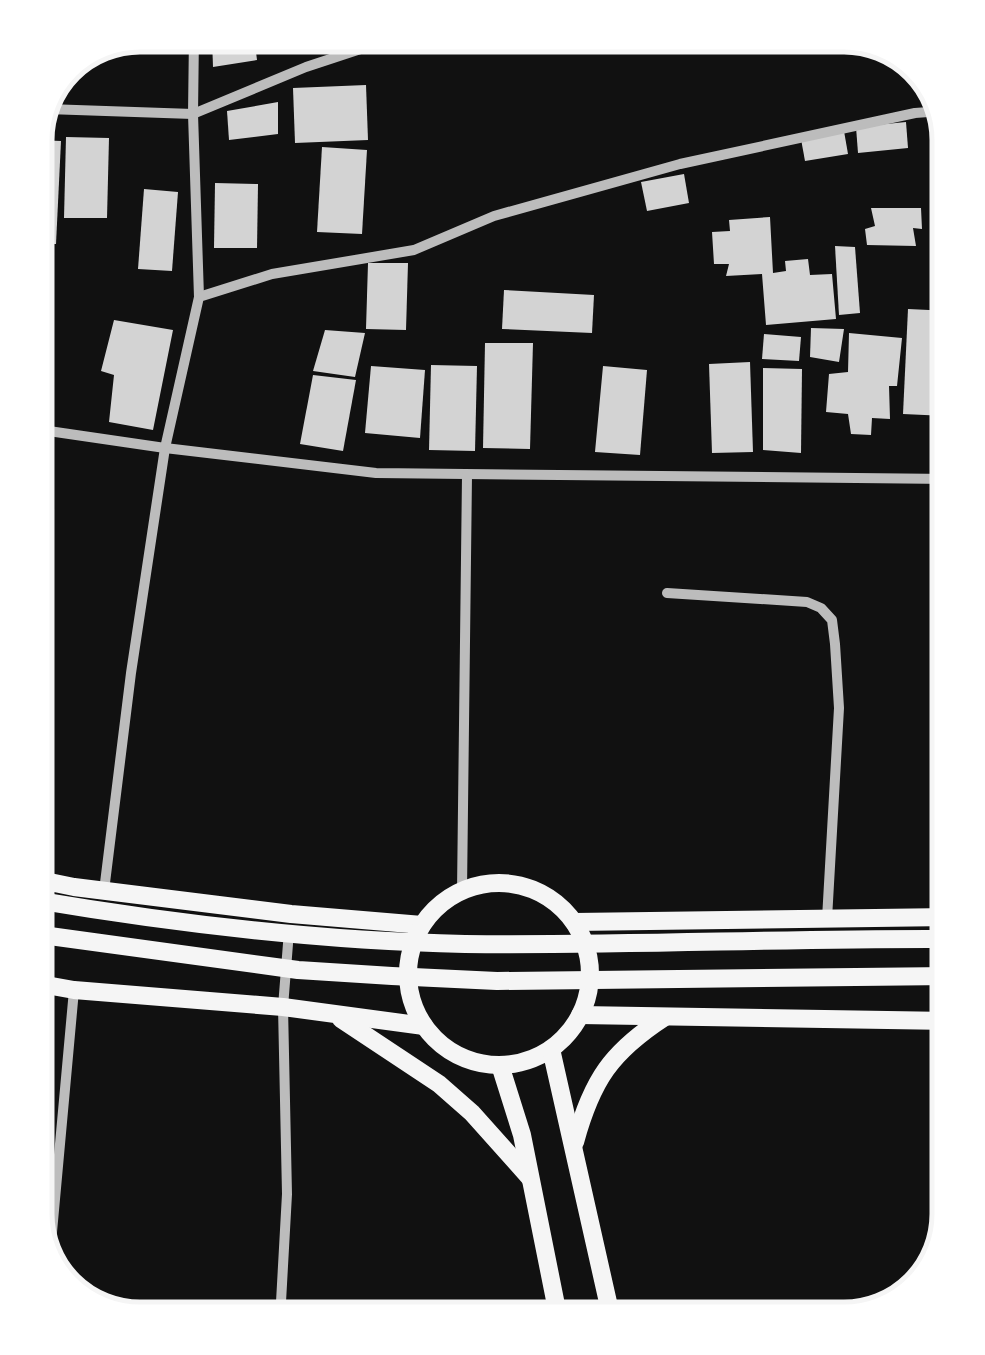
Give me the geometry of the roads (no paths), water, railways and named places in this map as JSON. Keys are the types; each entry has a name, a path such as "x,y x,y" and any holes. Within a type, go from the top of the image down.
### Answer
{"main road":[{"path":"52,882 291,914 422,925"},
{"path":"497,883 532,889 562,908 574,922 588,954 589,990 580,1015 551,1049 535,1058 500,1065 482,1064 449,1051 424,1026 409,994 409,958 422,925 447,900 480,885 497,883"},
{"path":"52,903 284,935 461,944 932,938"},
{"path":"574,922 932,918"},
{"path":"52,936 298,970 392,976 497,980 932,976"},
{"path":"52,986 424,1026"},
{"path":"580,1015 932,1021"},
{"path":"336,1016 438,1084 472,1113 531,1179"},
{"path":"573,1147 585,1105 612,1061 667,1016"},
{"path":"551,1049 608,1302"},
{"path":"500,1065 522,1136 556,1302"}],"street":[{"path":"104,891 165,448 200,297 194,53"},
{"path":"59,109 193,114 350,53"},
{"path":"200,297 272,274 414,250 494,216 680,164 928,112"},
{"path":"53,432 376,473 932,479"},
{"path":"462,891 467,475"},
{"path":"667,594 806,602 820,608 832,620 839,708 827,919"},
{"path":"281,1302 286,1194 283,1008 291,914"},
{"path":"52,1219 74,990"}]}
